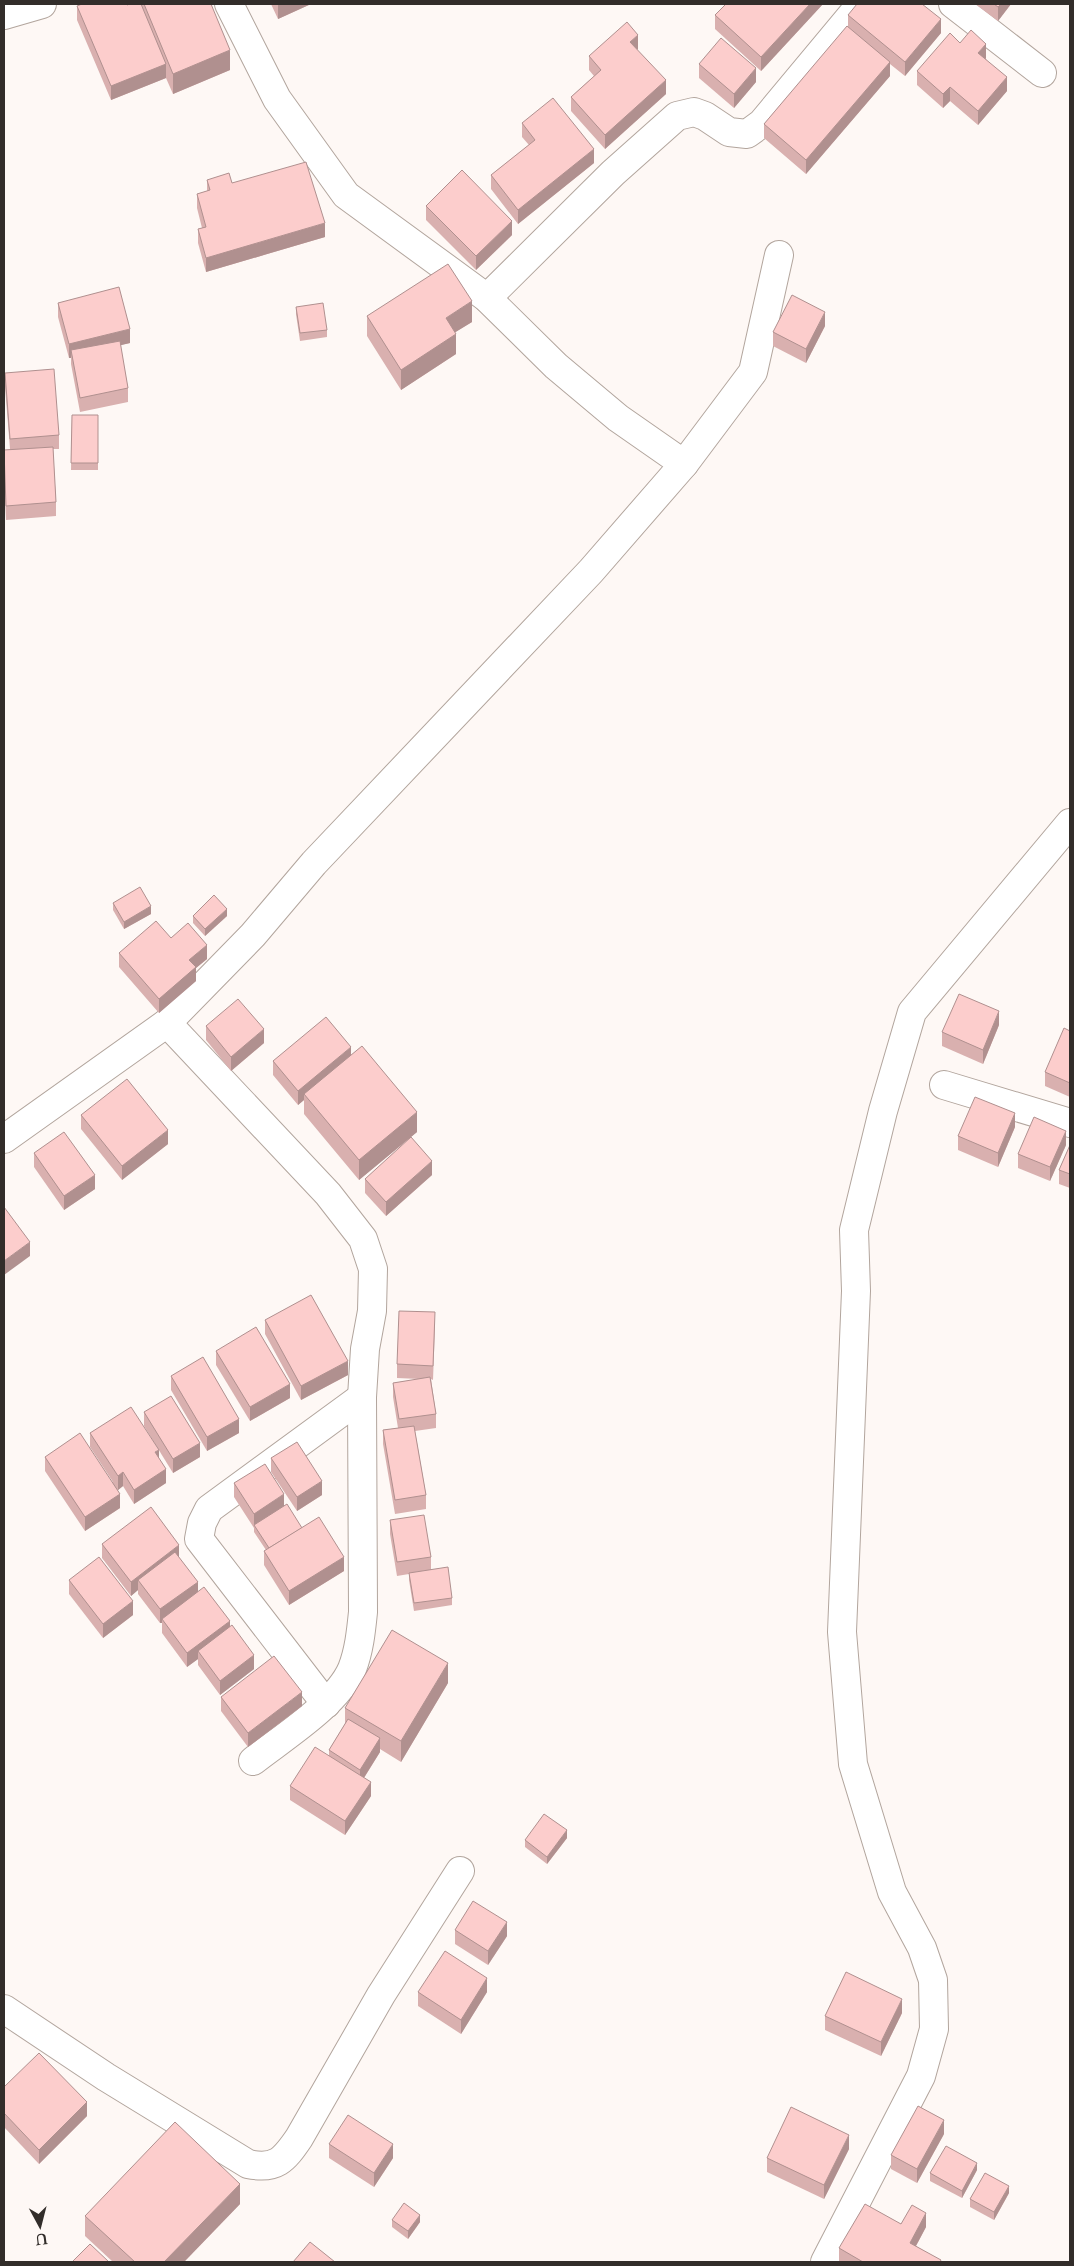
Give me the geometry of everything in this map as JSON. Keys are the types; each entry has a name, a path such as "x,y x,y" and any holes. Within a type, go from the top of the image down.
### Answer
{"street":[{"path":"4,15 42,4"},
{"path":"229,4 277,99 346,195 487,298 556,366 618,418 684,464"},
{"path":"487,298 613,173 677,116 694,112 705,116 729,132 747,134 762,123 861,4"},
{"path":"953,4 1042,73"},
{"path":"4,1139 167,1023 253,935 314,863 591,571 684,464 754,372 779,255"},
{"path":"825,2262 921,2076 934,2029 933,1980 922,1948 892,1892 854,1764 842,1632 856,1291 854,1230 883,1111 912,1012 1070,823"},
{"path":"167,1023 328,1194 364,1239 373,1269 372,1311 366,1349 362,1397 363,1603 360,1643 351,1671 326,1704 253,1761"},
{"path":"944,1085 1070,1123"},
{"path":"326,1704 199,1540 202,1523 209,1509 362,1397"},
{"path":"4,2009 106,2077 248,2164 258,2166 273,2165 286,2156 299,2138 381,1995 460,1871"}],"building":[{"path":"82,4 141,4 166,64 111,86 77,6"},
{"path":"144,4 211,4 230,50 173,74"},
{"path":"726,4 810,4 761,57 715,15"},
{"path":"857,4 922,4 941,19 905,62 848,15"},
{"path":"627,22 638,35 630,42 666,80 605,135 571,97 601,70 589,56"},
{"path":"847,26 890,62 806,160 764,124"},
{"path":"971,30 986,44 978,53 1007,77 978,111 950,87 943,94 917,71 950,33 960,43"},
{"path":"721,38 756,68 734,94 699,64"},
{"path":"553,98 594,149 518,210 491,175 535,140 522,123"},
{"path":"306,162 325,223 206,258 198,229 206,227 197,194 210,190 207,180 229,173 232,183"},
{"path":"462,170 512,221 476,256 426,206"},
{"path":"448,264 472,301 446,318 456,334 401,370 367,316"},
{"path":"119,287 130,329 69,344 58,303"},
{"path":"792,295 825,312 806,349 773,332"},
{"path":"323,303 327,330 300,333 296,307"},
{"path":"120,341 128,388 80,398 71,350"},
{"path":"54,369 59,435 10,439 5,373"},
{"path":"72,415 98,415 98,463 71,463"},
{"path":"53,447 56,502 6,506 4,450"},
{"path":"140,887 151,906 124,922 113,903"},
{"path":"214,895 227,909 205,929 193,916"},
{"path":"156,921 171,938 188,923 207,945 189,960 196,967 159,999 119,953"},
{"path":"959,994 999,1011 983,1050 942,1032"},
{"path":"238,999 264,1029 231,1057 206,1026"},
{"path":"326,1017 351,1047 298,1091 273,1061"},
{"path":"1064,1028 1070,1031 1070,1083 1045,1072"},
{"path":"362,1046 417,1112 359,1160 304,1094"},
{"path":"127,1079 168,1130 122,1166 81,1115"},
{"path":"975,1097 1015,1113 998,1153 958,1136"},
{"path":"1034,1117 1066,1131 1050,1167 1018,1154"},
{"path":"64,1132 95,1175 64,1196 34,1153"},
{"path":"411,1137 432,1161 386,1202 365,1179"},
{"path":"1070,1145 1070,1174 1059,1170"},
{"path":"4,1207 30,1242 4,1261"},
{"path":"311,1295 348,1361 301,1386 265,1320"},
{"path":"399,1311 435,1312 433,1366 397,1364"},
{"path":"256,1327 290,1384 250,1407 216,1351"},
{"path":"203,1357 239,1419 207,1437 171,1376"},
{"path":"430,1377 436,1414 399,1419 393,1383"},
{"path":"171,1396 200,1443 173,1459 144,1412"},
{"path":"131,1407 159,1450 155,1452 166,1469 134,1490 123,1472 118,1476 90,1433"},
{"path":"414,1426 426,1495 395,1500 383,1430"},
{"path":"80,1433 120,1494 85,1517 45,1457"},
{"path":"297,1442 322,1481 297,1497 271,1458"},
{"path":"265,1464 284,1494 254,1514 234,1483"},
{"path":"287,1504 302,1528 269,1548 254,1525"},
{"path":"151,1507 179,1545 131,1582 102,1544"},
{"path":"424,1515 431,1557 397,1562 390,1520"},
{"path":"319,1517 344,1557 289,1591 264,1551"},
{"path":"175,1552 198,1582 160,1609 138,1580"},
{"path":"99,1557 133,1601 103,1624 69,1580"},
{"path":"448,1567 452,1598 414,1603 409,1573"},
{"path":"204,1587 230,1621 187,1653 162,1619"},
{"path":"232,1625 254,1655 220,1681 198,1651"},
{"path":"392,1630 448,1663 401,1741 345,1708"},
{"path":"274,1656 302,1692 248,1733 221,1697"},
{"path":"348,1719 380,1738 360,1770 329,1750"},
{"path":"315,1747 371,1782 345,1821 290,1786"},
{"path":"544,1814 567,1830 547,1857 525,1840"},
{"path":"473,1901 507,1922 488,1951 455,1930"},
{"path":"445,1951 487,1978 461,2020 418,1992"},
{"path":"846,1972 902,1999 881,2042 825,2016"},
{"path":"39,2053 87,2102 39,2150 4,2113 4,2087"},
{"path":"918,2106 944,2120 917,2169 891,2155"},
{"path":"791,2107 849,2135 824,2185 767,2158"},
{"path":"348,2115 393,2144 374,2173 329,2144"},
{"path":"175,2122 240,2184 164,2262 135,2262 85,2216"},
{"path":"946,2146 977,2163 962,2191 930,2173"},
{"path":"985,2173 1009,2186 994,2212 970,2199"},
{"path":"404,2203 420,2215 408,2231 392,2220"},
{"path":"865,2204 901,2224 912,2205 926,2213 910,2243 941,2260 940,2262 863,2262 839,2248"},
{"path":"310,2242 335,2262 293,2262"},
{"path":"90,2244 109,2262 72,2262"}]}
